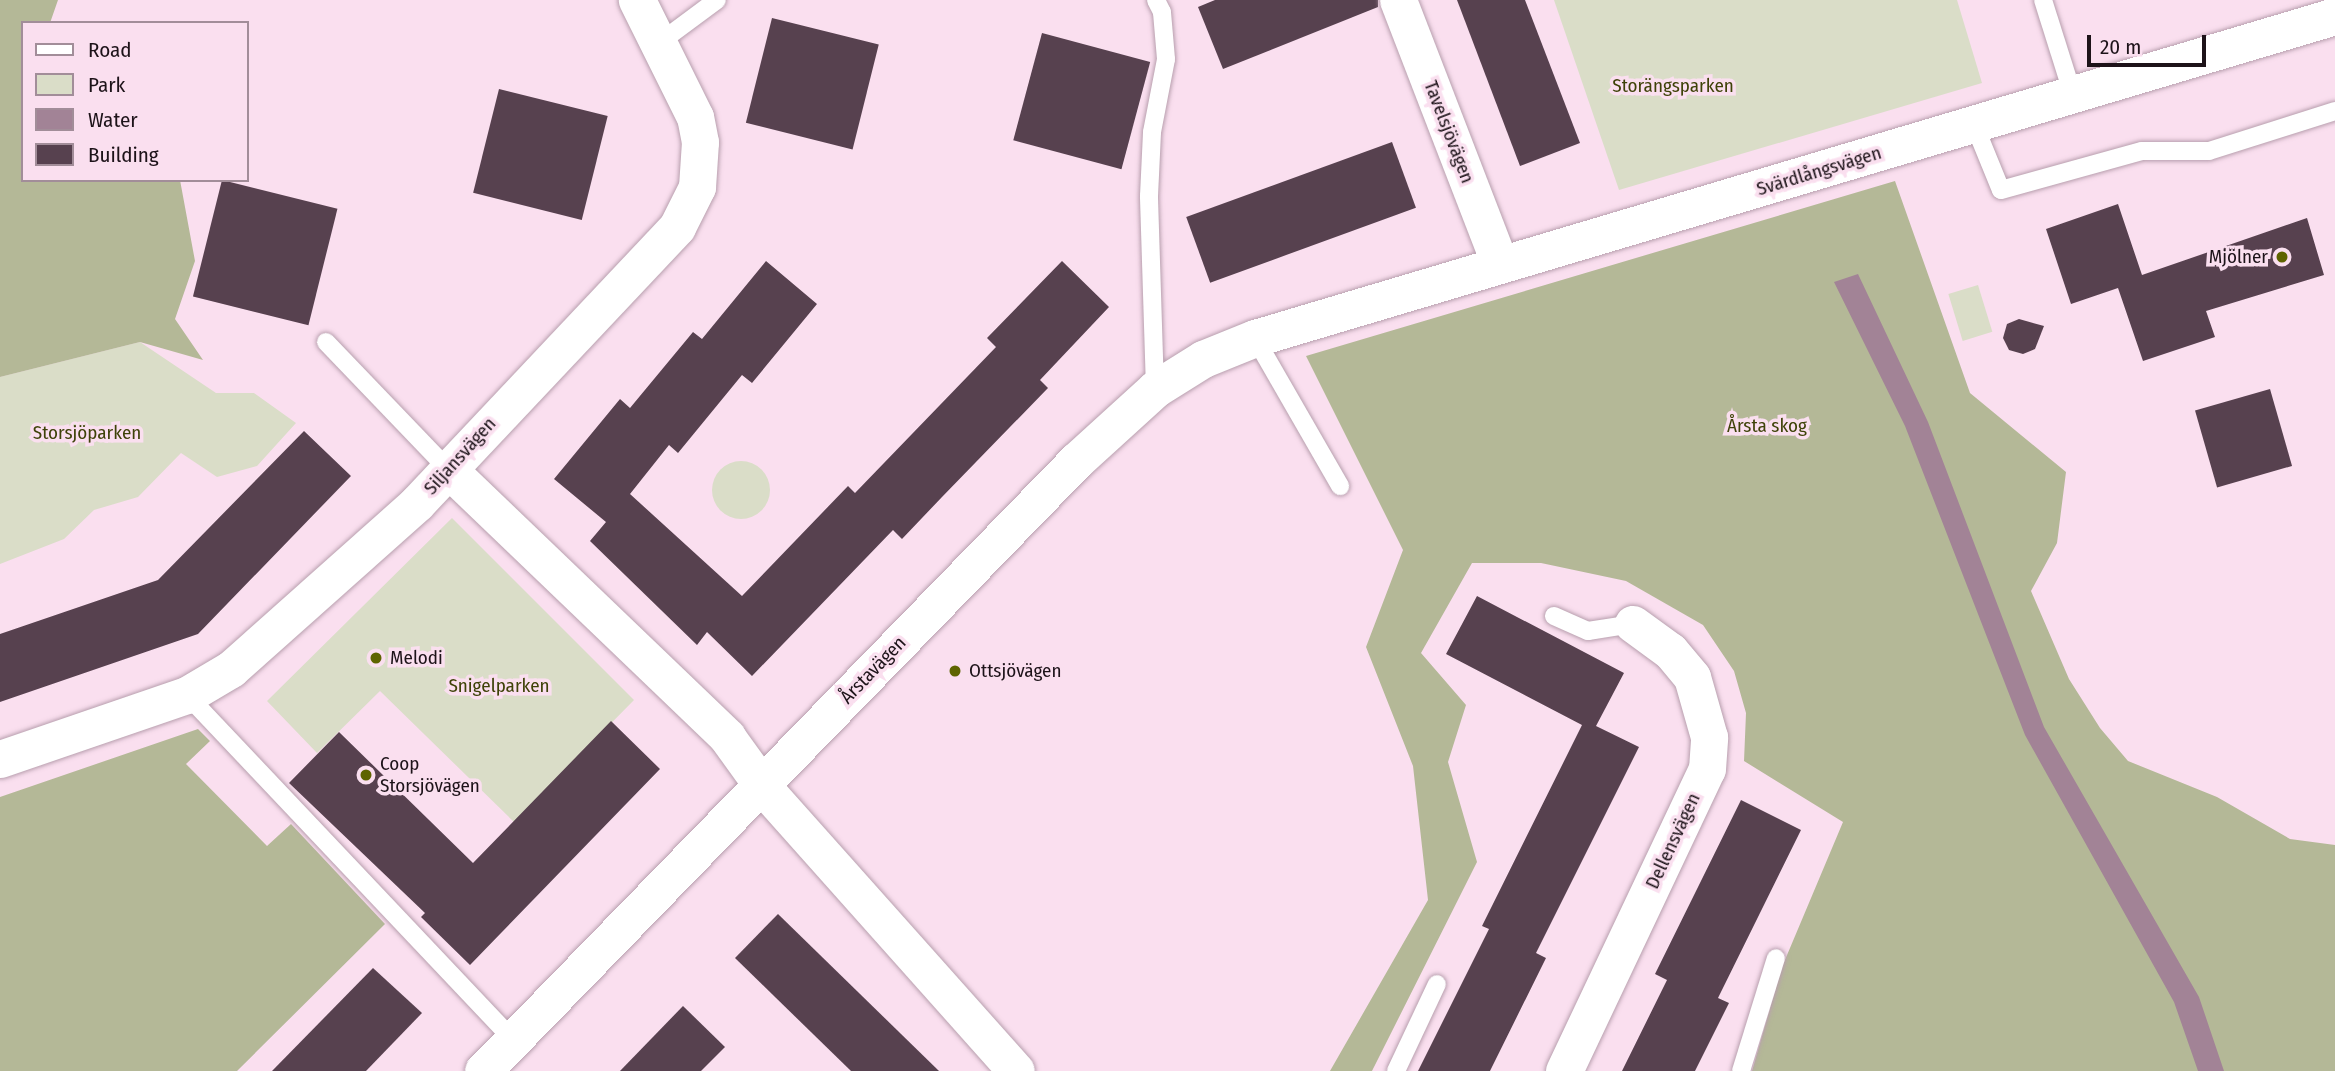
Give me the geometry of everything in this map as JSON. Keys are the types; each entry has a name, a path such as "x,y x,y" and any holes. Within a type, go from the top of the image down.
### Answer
{"street":[{"name":"Siljansvägen","path":"0,760 187,695 231,669 417,503 667,238 690,206 697,187 700,142 695,117 637,0"},
{"name":"Tavelsjövägen","path":"1398,0 1500,264"},
{"name":"Svärdlångsvägen","path":"1303,324 2335,16"},
{"name":"Årstavägen","path":"483,1071 763,787 1076,461 1155,389 1203,359 1255,338 1303,324"},
{"path":"448,469 727,737 763,787 1016,1071"},
{"name":"Dellensvägen","path":"1564,1071 1707,769 1709,737 1692,677 1670,651 1633,624"}],"lane":[{"path":"659,43 717,0"},
{"path":"1155,389 1149,196 1153,132 1166,59 1162,12 1156,0"},
{"path":"2043,0 2073,95"},
{"path":"1974,124 2001,190 2142,152 2209,151 2335,111"},
{"path":"1255,338 1340,486"},
{"path":"326,342 448,469"},
{"path":"1555,616 1588,631 1633,624"},
{"path":"187,695 513,1040"},
{"path":"1741,1071 1776,958"},
{"path":"1396,1071 1437,984"}],"green space":[{"path":"0,0 58,0 51,21 21,21 21,182 180,182 195,261 175,319 203,360 140,342 0,377"},
{"name":"Storängsparken","path":"1554,0 1957,0 1982,83 1619,190"},
{"name":"Årsta skog","path":"1895,181 1970,393 2066,472 2057,543 2031,591 2069,679 2100,728 2128,761 2217,797 2290,839 2335,845 2335,1071 1752,1071 1782,967 1843,822 1744,761 1746,713 1734,671 1703,625 1626,581 1541,563 1472,563 1421,653 1466,705 1448,762 1477,862 1372,1071 1330,1071 1428,900 1413,766 1366,647 1403,550 1306,356"},
{"path":"1978,285 1992,332 1963,341 1948,294"},
{"name":"Storsjöparken","path":"140,342 216,393 254,393 296,423 257,466 217,477 181,453 138,497 94,510 64,539 0,564 0,377"},
{"path":"741,461 757,466 765,474 770,490 765,506 757,514 741,519 725,514 717,506 712,490 717,474 725,466"},
{"name":"Snigelparken","path":"452,518 634,700 514,822 380,691 317,753 267,701"},
{"path":"198,729 210,741 186,764 267,846 291,824 385,924 237,1071 0,1071 0,797"}],"water":[{"path":"1858,274 1928,422 2044,727 2199,997 2224,1071 2198,1071 2174,1002 2025,735 1905,426 1834,282"}],"building":[{"path":"1215,0 1378,0 1378,7 1223,69 1198,7"},
{"path":"1457,0 1525,0 1580,143 1520,166"},
{"path":"772,18 879,45 853,149 746,123"},
{"path":"1042,33 1150,62 1121,169 1013,140"},
{"path":"499,89 608,116 582,220 473,193"},
{"path":"1392,142 1416,208 1210,283 1186,217"},
{"path":"222,182 337,209 308,325 193,296"},
{"path":"2118,204 2142,275 2307,218 2324,275 2206,311 2215,337 2143,361 2118,288 2071,304 2046,229"},
{"path":"766,261 817,304 752,383 742,375 678,453 669,445 630,494 742,596 848,486 855,493 996,347 987,338 1062,261 1109,307 1040,380 1048,388 902,539 893,530 752,676 707,632 697,645 590,541 606,522 554,479 620,399 630,408 693,332 702,339"},
{"path":"2019,319 2044,326 2035,349 2023,354 2009,350 2003,338 2007,324"},
{"path":"2270,389 2292,466 2217,487 2195,410"},
{"path":"304,431 351,476 198,634 0,702 0,634 158,580"},
{"path":"1477,596 1624,673 1596,726 1639,747 1536,953 1546,958 1490,1071 1418,1071 1489,929 1482,926 1582,725 1446,654"},
{"path":"611,721 660,769 470,965 421,917 425,913 289,783 339,732 473,863"},
{"path":"1741,800 1801,830 1718,998 1729,1003 1695,1071 1622,1071 1667,980 1655,974"},
{"path":"778,914 939,1071 851,1071 735,958"},
{"path":"373,968 422,1013 366,1071 272,1071"},
{"path":"683,1006 725,1047 701,1071 620,1071"}],"place":[{"name":"Mjölner","path":"2282,257"},
{"name":"Melodi","path":"376,658"},
{"name":"Ottsjövägen","path":"955,671"},
{"name":"Coop Storsjövägen","path":"366,775"}]}
